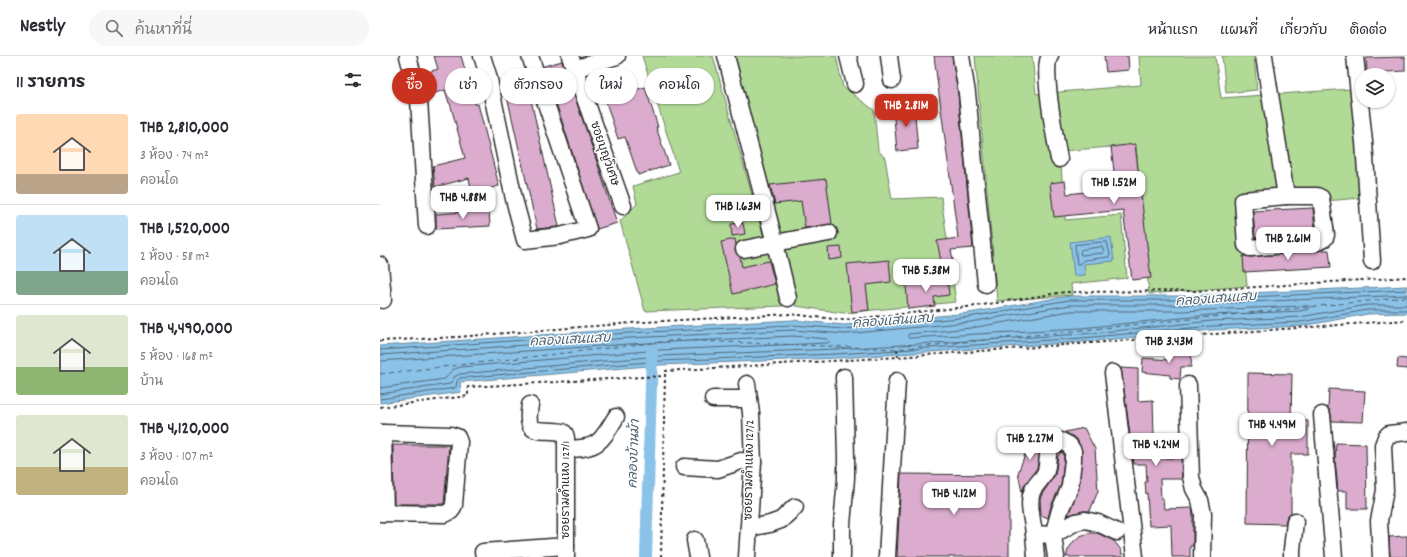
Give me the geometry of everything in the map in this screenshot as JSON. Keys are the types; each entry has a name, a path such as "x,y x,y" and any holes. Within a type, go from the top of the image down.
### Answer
{"street":[{"path":"408,56 419,100 427,226"},
{"path":"482,56 488,75 514,199 525,240 560,236 588,229 530,56"},
{"path":"572,62 617,56"},
{"path":"726,56 788,298"},
{"path":"848,56 854,84"},
{"path":"889,56 892,80"},
{"path":"960,56 967,93 986,284"},
{"path":"1050,56 1046,62 1047,79 1051,114 1059,159"},
{"path":"1264,56 1286,194"},
{"path":"1355,56 1364,142 1372,261"},
{"name":"ซอยบุญวิเศษ","path":"572,62 623,206"},
{"path":"1286,194 1316,196 1321,198 1326,235 1325,238 1317,242 1250,248 1247,247 1243,200 1286,194"},
{"path":"744,250 829,233"},
{"path":"380,265 383,300"},
{"path":"1113,373 1135,557"},
{"path":"842,557 842,525 846,478 844,377"},
{"path":"887,557 897,381"},
{"name":"ซอยรามคำแหง 127/2","path":"746,384 749,399 753,462 747,557"},
{"path":"1188,385 1191,477 1194,489 1200,500 1203,514 1202,557"},
{"path":"713,399 749,399"},
{"name":"ซอยรามคำแหง 127/1","path":"530,405 528,422 532,427 538,431 563,432 566,438 566,551"},
{"path":"1322,414 1334,557"},
{"path":"567,449 589,447 597,444 604,438 616,417"},
{"path":"1381,557 1379,521 1386,490 1383,445 1389,434 1407,432"},
{"path":"382,433 451,435 457,438 459,442 454,505 451,511 445,514 383,513 382,433"},
{"path":"1036,557 1030,505 1032,491 1043,477 1046,470 1050,448 1054,444 1061,441 1069,445 1073,451 1073,460 1070,487 1060,510 1053,535 1056,557"},
{"path":"684,467 718,469 740,460 753,462"},
{"path":"749,528 770,524 781,520 795,507"},
{"path":"1034,534 1053,535 1076,522 1085,520 1098,523 1117,532"},
{"path":"1292,557 1295,520"},
{"path":"695,540 698,557"},
{"path":"483,552 566,551"}],"path":[{"path":"380,340 457,337 644,322 790,314 843,320 976,306 1065,292 1196,291 1407,277"},
{"path":"661,557 665,371 898,357 1407,320"},
{"path":"897,349 898,357"},
{"path":"380,407 468,396 468,387 643,376 666,376"}],"green space":[{"path":"642,56 713,56 783,306 645,311 620,221 637,204 633,186 679,172 657,104 714,104 714,68 646,68"},
{"path":"735,56 836,56 843,87 874,110 878,150 885,158 892,199 941,197 956,302 843,313 796,306"},
{"path":"975,56 1032,56 1036,94 1141,85 1139,56 1215,56 1221,98 1351,89 1361,198 1240,208 1247,286 1149,294 1136,145 1060,151 1065,220 1121,215 1127,278 1071,284 1072,295 997,301"},
{"path":"1222,56 1254,56 1257,90 1226,93"}],"water":[{"path":"1111,237 1114,261 1084,264 1085,275 1074,276 1070,242"},
{"name":"คลองแสนแสบ","path":"1407,286 1407,313 1368,314 1302,326 1212,330 1082,342 837,358 660,365 460,382 461,392 380,403 380,346 628,329 793,320 844,325 969,313 1069,296 1180,296"}],"building":[{"path":"434,56 461,56 464,68 445,68 445,90 437,92 438,69"},
{"path":"934,56 952,56 958,94 973,248 951,250 953,260 941,261 937,241 958,238"},
{"path":"1104,56 1128,56 1129,70 1106,72"},
{"path":"1405,57 1405,71 1395,72 1395,68 1367,68 1366,58"},
{"path":"562,61 564,68 545,68 544,66"},
{"path":"645,87 645,104 651,104 658,127 656,127 669,165 638,175 625,137 618,139 607,104 637,104 637,89"},
{"path":"450,104 478,104 499,186 472,193 469,178 435,187 433,166 465,158"},
{"path":"509,104 532,104 559,226 537,229"},
{"path":"556,104 577,104 617,223 597,229"},
{"path":"914,105 918,149 897,151 893,107"},
{"path":"1135,144 1151,278 1132,280 1123,210 1054,217 1050,183 1065,181 1067,194 1104,190 1103,180 1115,179 1111,147"},
{"path":"826,179 832,224 805,228 801,201 775,204 770,185"},
{"path":"1313,208 1315,232 1255,238 1253,211"},
{"path":"489,210 490,226 436,229 436,214"},
{"path":"743,223 745,234 732,236 731,224"},
{"path":"735,239 735,251 740,257 742,267 769,261 775,284 733,294 721,242"},
{"path":"841,247 842,258 829,260 828,248"},
{"path":"1329,250 1331,267 1244,272 1243,256 1251,257"},
{"path":"889,260 891,282 866,285 869,310 852,312 847,264"},
{"path":"947,277 949,295 934,297 935,306 908,309 906,285 922,283 921,280"},
{"path":"1170,350 1192,351 1191,367 1181,367 1180,379 1170,378 1170,375 1142,372 1143,358 1170,360"},
{"path":"1398,358 1407,359 1407,369 1397,368"},
{"path":"1121,368 1138,369 1138,401 1153,400 1154,436 1159,435 1161,458 1181,458 1182,479 1160,479 1161,499 1163,499 1164,509 1192,508 1193,546 1190,546 1190,557 1172,557 1171,525 1149,526 1145,482 1147,482 1146,464 1134,464"},
{"path":"1248,373 1292,374 1291,420 1308,421 1308,454 1291,454 1291,513 1287,516 1285,524 1247,523"},
{"path":"1329,389 1365,391 1363,422 1332,421 1328,408"},
{"path":"1084,428 1095,449 1098,491 1090,511 1083,511 1068,515 1079,488 1082,451 1077,439 1065,432"},
{"path":"1050,436 1044,441 1041,447 1037,468 1025,484 1022,492 1018,473 1030,441"},
{"path":"1336,443 1366,444 1367,509 1347,509 1347,491 1338,491 1335,459"},
{"path":"393,445 449,445 444,504 394,504"},
{"path":"1061,452 1064,454 1064,459 1061,485 1051,506 1048,518 1041,515 1040,499 1055,475 1058,456"},
{"path":"901,474 1009,475 1009,557 897,557"},
{"path":"1089,533 1097,533 1114,541 1121,550 1123,557 1066,557 1073,542 1080,536"},
{"path":"1407,536 1407,557 1390,557 1389,537"}],"waterway":[{"name":"คลองบ้านม้า","path":"646,557 652,351"}],"ferry route":[{"path":"380,374 678,340 897,349 1407,297"}]}
